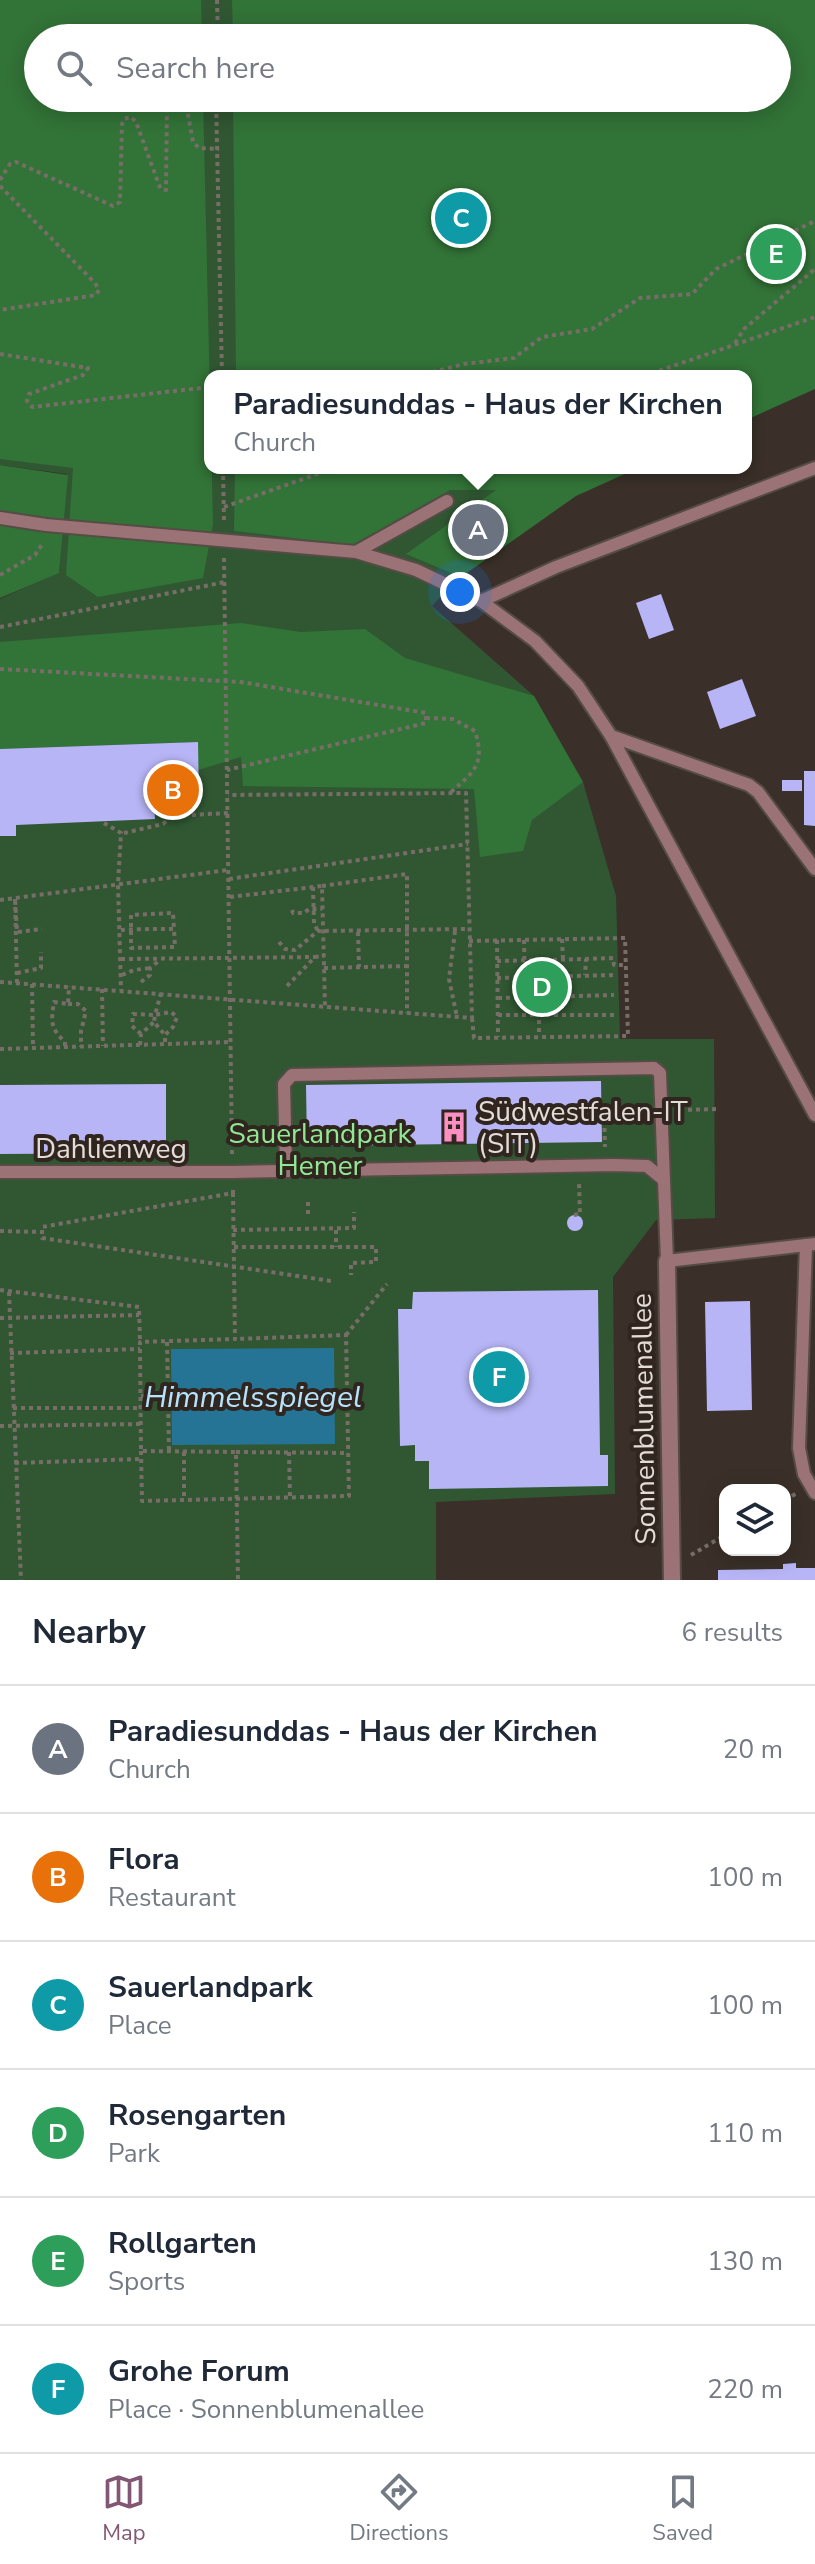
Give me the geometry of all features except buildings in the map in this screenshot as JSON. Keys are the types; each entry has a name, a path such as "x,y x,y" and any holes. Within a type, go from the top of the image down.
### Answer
{"street":[{"name":"Sonnenblumenallee","path":"667,1261 672,1580"}],"lane":[{"path":"481,601 556,567 815,468"},
{"path":"356,552 447,501"},
{"path":"0,518 56,526 356,552 416,570 481,601 535,641 562,667 611,736 815,1115"},
{"path":"611,736 749,785 758,792 815,869"},
{"path":"286,1169 284,1084 292,1075 654,1068 660,1073 667,1261"},
{"name":"Dahlienweg","path":"0,1172 233,1172 642,1165 654,1169 664,1180"},
{"path":"811,1245 799,1448 804,1474 815,1493"},
{"name":"Sonnenblumenallee","path":"667,1261 811,1245"}],"path":[{"path":"217,0 218,24"},
{"path":"0,180 10,164 16,162 113,206 117,205 120,202 122,124 124,119 131,117 136,122 159,185 166,190 167,112"},
{"path":"188,112 193,142 199,148 219,149"},
{"path":"217,112 222,370"},
{"path":"0,186 99,290 96,295 0,310"},
{"path":"440,370 514,358 542,337 592,329 640,298 692,294 716,269 815,221"},
{"path":"733,345 744,329 815,269"},
{"path":"661,370 815,317"},
{"path":"0,354 88,368 83,375 29,394 27,401 32,407 204,386"},
{"path":"223,474 224,495"},
{"path":"224,507 317,474"},
{"path":"0,575 27,560"},
{"path":"0,627 225,582"},
{"path":"225,609 235,1339"},
{"path":"0,669 226,681 426,713 426,723 227,770"},
{"path":"426,718 453,719 475,731 481,749 478,763 468,777 449,793"},
{"path":"228,795 466,793 469,941 474,1038 628,1036 625,938 469,941"},
{"path":"171,803 172,816"},
{"path":"124,833 163,824 172,816 228,813"},
{"path":"104,823 121,833 118,884 121,990"},
{"path":"229,879 468,844"},
{"path":"0,900 229,870"},
{"path":"229,897 407,874 407,1013"},
{"path":"322,886 320,932 325,1006"},
{"path":"313,887 314,924 320,932"},
{"path":"15,898 17,983"},
{"path":"292,910 293,913 304,913 322,909"},
{"path":"173,913 175,947 131,948 131,930 131,915 173,913"},
{"path":"17,932 42,929"},
{"path":"121,930 174,929"},
{"path":"279,942 285,949 295,950 320,932 469,929"},
{"path":"455,931 449,979 457,1017"},
{"path":"358,932 359,967"},
{"path":"562,939 563,960"},
{"path":"497,940 498,1037"},
{"path":"524,940 525,997"},
{"path":"151,947 152,958"},
{"path":"17,973 41,968 41,952"},
{"path":"121,959 324,956"},
{"path":"287,986 315,957"},
{"path":"121,976 150,968 162,958"},
{"path":"585,959 613,958 614,965 626,965"},
{"path":"497,961 586,959 585,975"},
{"path":"324,968 407,966"},
{"path":"141,982 150,975 150,968"},
{"path":"497,978 614,975"},
{"path":"568,976 569,997"},
{"path":"0,982 472,1018"},
{"path":"32,984 33,1044"},
{"path":"68,1004 69,986"},
{"path":"102,989 103,1046"},
{"path":"140,1045 141,1034 154,1022 161,993"},
{"path":"498,998 614,995"},
{"path":"539,997 539,1036"},
{"path":"65,1047 65,1042 54,1032 51,1024 54,1002 78,1004 86,1011 81,1047"},
{"path":"141,1034 132,1026 133,1014 171,1012 177,1017 165,1035"},
{"path":"498,1015 615,1015"},
{"path":"154,1022 165,1035 165,1044"},
{"path":"0,1049 231,1042"},
{"path":"683,1110 719,1109"},
{"path":"605,1144 603,1112 638,1111"},
{"path":"574,1215 580,1214 578,1166"},
{"path":"233,1193 42,1227 42,1238 331,1281"},
{"path":"308,1198 308,1214"},
{"path":"233,1230 354,1228 354,1212"},
{"path":"336,1230 336,1247"},
{"path":"0,1231 42,1232"},
{"path":"234,1247 376,1247 376,1262 351,1263 351,1275"},
{"path":"0,1290 139,1307 142,1501 349,1496 346,1335 387,1284"},
{"path":"9,1292 21,1580"},
{"path":"0,1318 139,1315"},
{"path":"140,1342 346,1335"},
{"path":"167,1341 169,1451"},
{"path":"10,1353 140,1349"},
{"path":"141,1396 168,1395"},
{"path":"13,1408 141,1408"},
{"path":"0,1426 141,1424"},
{"path":"141,1451 348,1453"},
{"path":"184,1452 184,1500"},
{"path":"236,1452 238,1580"},
{"path":"289,1452 290,1497"},
{"path":"15,1463 141,1459"},
{"path":"694,1553 719,1538"}],"green space":[{"name":"Sauerlandpark Hemer","path":"0,0 815,0 747,370 204,370 204,474 577,474 537,492 432,606 534,696 583,782 616,896 620,1039 714,1039 715,1218 656,1220 613,1277 615,1494 436,1502 436,1580 0,1580 0,599 59,572 67,474 0,465"},
{"path":"0,0 201,0 202,24 24,24 24,112 203,112 209,370 204,370 204,474 212,474 213,524 203,578 98,597 66,575 73,468 0,459"},
{"path":"232,0 815,0 815,389 752,417 752,370 236,370 233,112 791,112 791,24 233,24"},
{"path":"0,465 68,475 59,573 0,598"},
{"path":"235,474 625,474 576,496 461,577 406,554 496,490 450,490 352,545 234,531"},
{"path":"241,623 301,632 365,629 405,658 534,696 583,782 532,820 523,851 480,857 474,789 243,786 241,757 198,770 197,742 0,749 0,642"}],"water":[{"name":"Himmelsspiegel","path":"334,1348 335,1444 172,1445 171,1349"}],"place":[{"name":"Sauerlandpark","path":"461,218"},
{"name":"Rollgarten","path":"776,254"},
{"name":"Paradiesunddas - Haus der Kirchen","path":"478,530"},
{"name":"Flora","path":"173,790"},
{"name":"Rosengarten","path":"542,987"},
{"name":"Südwestfalen-IT (SIT)","path":"454,1127"},
{"name":"Grohe Forum","path":"499,1377"}]}
